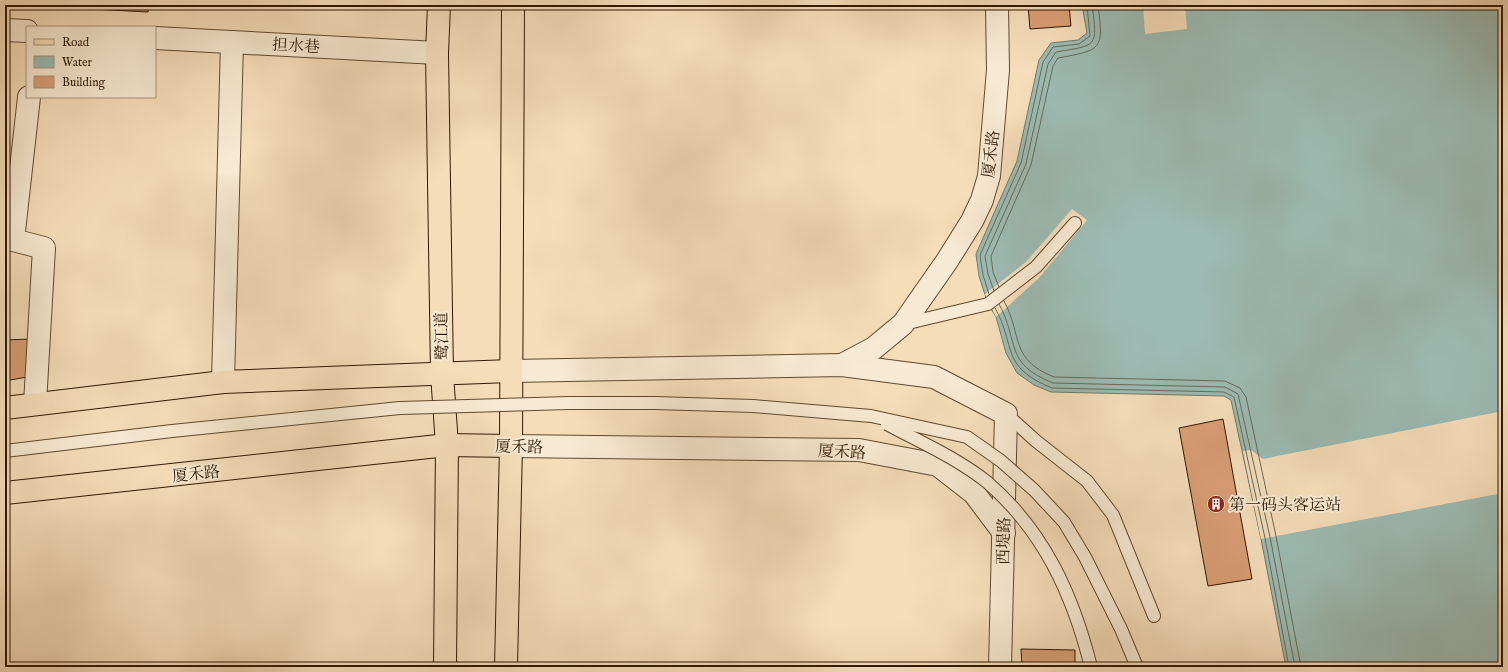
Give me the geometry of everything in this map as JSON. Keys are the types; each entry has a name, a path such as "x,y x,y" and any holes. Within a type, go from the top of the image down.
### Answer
{"main road":[{"name":"鹭江道","path":"439,5 437,53 442,374 447,445 445,667"},
{"path":"506,667 511,446 513,5"},
{"name":"厦禾路","path":"5,408 223,382 511,371"},
{"name":"厦禾路","path":"5,493 447,445 511,446"}],"street":[{"name":"厦禾路","path":"842,365 874,348 903,324 947,261 972,221 982,200 989,176 998,70 997,5"},
{"path":"5,30 26,31"},
{"name":"担水巷","path":"156,38 437,53"},
{"path":"223,382 232,42"},
{"path":"29,98 11,206 13,240 44,248 35,404"},
{"name":"厦禾路","path":"511,371 842,365 934,377 1006,414"},
{"name":"西堤路","path":"1000,667 1006,414"},
{"name":"厦禾路","path":"511,446 859,450 938,465 974,493 1004,533"}],"lane":[{"path":"903,324 988,304 1036,267 1075,223"},
{"path":"5,451 172,431 400,408 569,402 655,403 753,406 872,416 967,437 1001,461 1034,490 1064,522 1085,557 1121,629 1137,667"},
{"path":"1006,414 1036,441 1087,481 1113,514 1154,616"},
{"path":"872,416 951,458 986,482 1012,506 1038,536 1058,572 1086,646 1091,667"}],"water":[{"path":"1082,5 1503,5 1503,667 1286,667 1261,539 1231,400 1224,396 1051,392 1034,385 1017,373 1006,353 996,317 988,304 979,276 976,254 1017,161 1039,60 1051,43 1078,40 1087,33"}],"pier":[{"path":"1143,5 1185,5 1187,29 1145,34"},
{"path":"1072,209 1087,220 1039,278 996,317 985,294 1026,262"},
{"path":"1503,411 1503,493 1261,539 1243,451 1251,450 1263,459"}],"building":[{"path":"16,5 149,5 148,12"},
{"path":"1028,5 1069,5 1071,26 1030,29"},
{"path":"31,339 27,377 5,381 5,340"},
{"name":"第一码头客运站","path":"1223,419 1252,579 1208,586 1179,428"},
{"path":"1021,649 1075,650 1075,667 1022,667"}],"place":[{"name":"第一码头客运站","path":"1216,504"}]}
